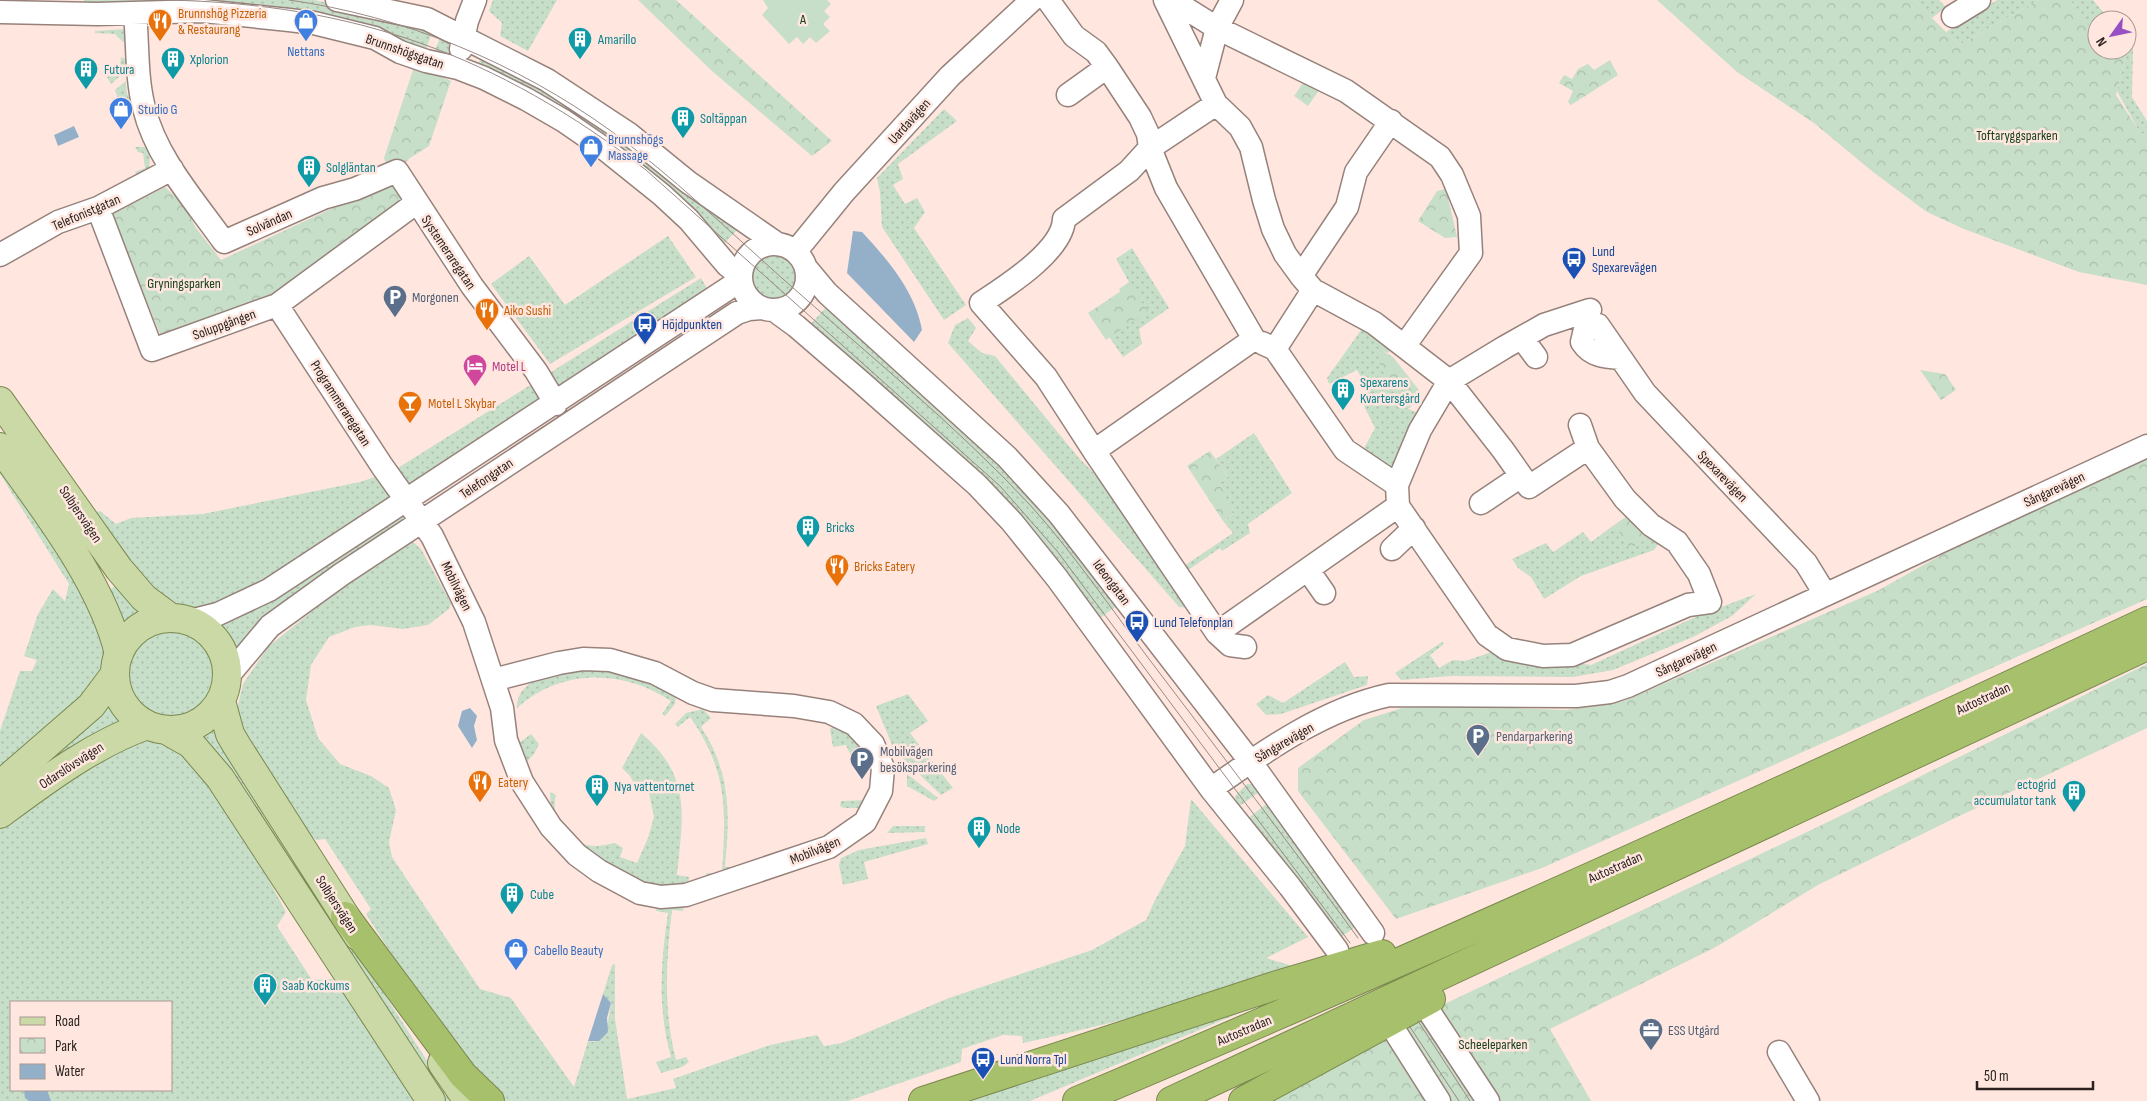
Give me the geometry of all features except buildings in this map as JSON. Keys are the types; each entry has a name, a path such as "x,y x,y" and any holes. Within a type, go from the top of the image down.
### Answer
{"highway":[{"name":"Autostradan","path":"1077,1101 1498,920 2147,621"},
{"name":"Autostradan","path":"1171,1101 1598,904 2147,646"},
{"path":"1243,1101 1484,970 1598,904"},
{"path":"345,916 463,1075 490,1101"},
{"path":"923,1101 1274,986 1498,920"}],"main road":[{"name":"Solbjersvägen","path":"0,401 125,577 144,598 180,620"},
{"name":"Solbjersvägen","path":"0,447 83,570 108,618 117,664"},
{"path":"157,728 194,726 205,720 224,688 226,662 221,648 202,627 180,620 152,621 136,631 129,637 117,664 116,687 127,709 157,728 191,744 220,778 431,1101"},
{"name":"Odarslövsvägen","path":"0,785 91,706 117,664"},
{"name":"Solbjersvägen","path":"224,688 230,734 237,746 345,916 468,1101"},
{"name":"Odarslövsvägen","path":"0,814 40,784 96,747 157,728"}],"street":[{"path":"337,0 427,18 464,36 585,103 629,134 688,182 793,255 808,280 802,296 788,307 768,309"},
{"path":"458,68 464,36 475,0"},
{"name":"Uardavägen","path":"793,255 844,192 950,76 1032,0"},
{"path":"1048,0 1074,36 1096,52 1140,117 1148,134 1150,148 1166,188 1254,339 1275,349 1345,450 1398,496 1414,528 1487,635 1507,649 1543,656 1572,655 1688,605 1710,602 1699,574 1677,542 1651,525 1625,499 1588,448 1580,425"},
{"path":"1166,0 1216,104 1240,127 1252,147 1273,230 1286,254 1307,283 1374,323 1405,345 1449,381 1503,450 1529,487 1588,448"},
{"path":"1172,0 1217,28 1346,91 1440,157 1452,175 1469,216 1472,238 1471,253 1405,345"},
{"path":"1204,78 1217,28 1232,0"},
{"path":"1953,16 1979,0"},
{"name":"Brunnshögsgatan","path":"0,12 135,13 203,11 314,23 374,38 400,52 438,65 458,68 484,78 526,99 606,150 662,195 688,220 727,265 741,278"},
{"path":"135,13 144,108 152,133 172,169"},
{"path":"1068,95 1107,67"},
{"path":"1216,104 1150,148 1129,170 1064,220 1064,229 1036,263 1013,283 981,303 1009,337 1046,376 1217,633 1230,645 1245,648"},
{"path":"1275,349 1347,207 1356,172 1391,121"},
{"name":"Solvändan","path":"172,169 224,242 323,198 355,189 397,171"},
{"name":"Telefonistgatan","path":"0,255 58,222 98,208 172,169"},
{"name":"Systemeraregatan","path":"397,171 416,203 472,286 536,371 556,404"},
{"name":"Soluppgången","path":"98,208 152,350 277,305 416,203"},
{"path":"793,255 765,244 752,252 744,263 741,278 748,298 796,326 977,485 1012,522 1057,578 1211,789 1290,886 1336,950"},
{"name":"Ideongatan","path":"793,255 827,293 1031,481 1070,528 1250,762 1373,933"},
{"name":"Telefongatan","path":"180,620 218,614 269,590 556,404 741,278"},
{"name":"Programmeraregatan","path":"277,305 382,466 407,499"},
{"name":"Telefongatan","path":"224,688 270,626 342,574 737,313 748,308 768,309"},
{"path":"1217,633 1308,570 1398,496 1420,430 1449,381 1544,325 1590,310"},
{"path":"1522,338 1536,357"},
{"path":"1094,450 1254,339"},
{"name":"Spexarevägen","path":"1620,358 1645,392 1678,429 1806,563 1825,594"},
{"name":"Sångarevägen","path":"1211,789 1305,728 1366,700 1390,695 1576,696 1610,692 1645,678 2147,446"},
{"path":"1482,503 1521,476"},
{"name":"Mobilvägen","path":"407,499 422,520 467,605 502,708 503,726 510,754 522,782 539,811 566,844 588,863 631,889 651,896 674,898 829,847 865,822 881,791 883,768 873,744 854,724 829,712 794,706 714,700 693,693 640,667 603,659 559,663 493,680"},
{"path":"1392,548 1414,528"},
{"path":"1308,570 1324,593"},
{"path":"1430,1013 1488,1101"},
{"path":"1396,1033 1439,1101"},
{"path":"1779,1052 1808,1101"}],"green space":[{"path":"84,0 314,0 434,27 424,55 379,35 85,10"},
{"path":"493,0 557,0 528,51 500,36 502,23 489,11"},
{"path":"638,0 676,0 832,141 812,156 712,71"},
{"name":"A","path":"763,0 827,0 831,4 824,11 830,17 823,24 830,31 816,43 810,37 803,44 797,37 789,44 762,15 768,8"},
{"name":"Toftaryggsparken","path":"1657,0 1914,0 1959,45 2039,0 2070,0 2087,20 2087,60 2125,60 2116,95 2139,131 2147,137 2147,285 2079,272 1964,229 1927,212 1873,172 1814,123 1737,72"},
{"path":"1914,0 1939,0 1946,7 1932,18"},
{"path":"1997,0 2039,0 1959,45 1946,32"},
{"path":"2070,0 2093,0 2102,10 2087,10 2087,22"},
{"path":"126,29 126,40 123,42 115,34 95,33 95,31"},
{"path":"443,30 451,39 450,55 432,58"},
{"path":"483,53 567,98 739,228 719,249 478,64"},
{"path":"121,57 126,59 127,70 111,84 107,77 120,67"},
{"path":"1610,60 1618,75 1571,105 1568,102 1573,91 1559,83 1564,75 1572,79 1578,69 1588,64 1594,70"},
{"path":"2125,60 2133,60 2132,97 2147,121 2147,137 2139,131 2117,91"},
{"path":"415,64 451,81 429,146 410,158 397,171 390,174 384,158"},
{"path":"1305,80 1320,89 1308,106 1294,96"},
{"path":"126,81 127,93 134,102 134,108 121,107 115,90"},
{"path":"944,109 957,121 898,164 903,179 893,185 905,204 917,198 925,212 914,228 966,305 944,320 882,227 880,192 877,178"},
{"path":"135,147 147,147 150,154 149,172 138,177 135,172 145,168 143,153 138,152"},
{"name":"Gryningsparken","path":"391,181 402,199 284,290 161,336 111,215 165,187 184,205 196,228 221,260"},
{"path":"1446,189 1457,237 1445,238 1418,221 1437,191"},
{"path":"668,236 696,277 550,364 491,284 529,256 565,305"},
{"path":"1132,248 1169,308 1139,329 1142,344 1123,357 1099,322 1128,303 1119,289 1129,282 1116,259"},
{"path":"769,253 777,253 786,257 792,263 796,276 792,289 786,295 777,299 769,299 760,295 754,289 750,280 750,272 754,263 760,257"},
{"path":"701,278 708,290 255,586 221,603 193,610 170,605 152,593 93,513 100,511 116,524 131,518 203,514 360,482 393,471"},
{"path":"1130,285 1148,311 1106,340 1088,313"},
{"path":"829,304 1010,466 1121,603 1096,621 807,328"},
{"path":"968,318 976,328 968,341 982,353 995,356 1078,457 1125,505 1191,608 1179,607 948,343 955,325"},
{"path":"1364,326 1395,344 1388,353 1383,351 1379,363 1401,406 1418,413 1399,469 1389,471 1362,452 1375,428 1360,398 1364,396 1367,388 1357,370 1329,384 1327,378"},
{"path":"1383,351 1393,357 1419,390 1411,407 1407,409 1401,407 1379,363 1378,353"},
{"path":"1920,370 1945,374 1956,390 1941,400"},
{"path":"1254,433 1292,493 1248,524 1250,533 1222,551 1220,548 1184,573 1181,568 1233,533 1223,521 1233,514 1222,497 1221,482 1228,477 1216,459"},
{"path":"1210,451 1228,477 1221,482 1221,487 1226,495 1223,498 1233,514 1223,521 1187,466"},
{"path":"2147,458 2147,599 1542,868 1396,919 1298,791 1298,768 1364,720 1402,708 1462,706 1566,710 1624,701 1879,590 1950,550"},
{"path":"0,460 69,565 99,627 105,654 102,675 99,681 84,697 0,771 0,731 20,671 32,671 37,660 24,656 38,614 53,589 65,601 69,584 0,474"},
{"path":"401,512 407,517 405,519 273,611 248,634 235,653 213,623"},
{"path":"1630,514 1650,537 1630,549 1614,525"},
{"path":"1614,525 1630,549 1654,534 1659,543 1654,550 1581,576 1544,599 1531,577 1518,568 1512,559 1546,543 1553,552 1583,532 1591,542"},
{"path":"412,541 421,549 448,598 451,604 449,609 428,625 403,629 370,625 355,627 329,637 311,665 306,700 318,738 340,764 371,776 389,788 396,810 389,842 392,857 480,989 511,998 574,1087 588,1041 594,1042 608,1022 611,1003 603,994 612,965 615,964 615,1019 627,1099 676,1088 673,1079 770,1045 817,1035 824,1046 842,1043 949,998 1092,950 1146,920 1185,846 1191,799 1308,937 1266,958 1296,967 1195,1000 1127,1019 1023,1043 1022,1036 1003,1035 962,1049 961,1062 848,1101 502,1101 447,1041 366,914 371,909 325,839 316,840 292,818 243,736 236,714 243,684 268,647 342,587"},
{"path":"120,583 143,613 125,625 106,592"},
{"path":"1756,594 1732,616 1693,637 1613,670 1573,677 1451,676 1401,680 1395,673 1442,642 1444,644 1430,655 1439,668 1453,660 1465,661 1492,652 1591,665 1702,614"},
{"path":"170,629 187,633 202,642 211,657 215,674 211,691 202,706 187,715 170,719 153,715 138,706 129,691 125,674 129,657 138,642 153,633"},
{"path":"1345,662 1354,677 1368,676 1367,685 1281,714 1266,715 1256,704 1268,695 1283,703"},
{"name":"Scheeleparken","path":"2147,664 2147,728 1818,885 1716,947 1550,1029 1591,1101 1258,1101 1434,1009 1832,820"},
{"path":"587,668 633,674 676,696 675,704 665,716 662,714 671,701 652,690 633,683 613,679 592,678 572,680 553,686 534,695 517,708 519,697 525,688 533,682 554,674"},
{"path":"908,694 928,721 910,733 953,788 941,795 894,750 876,706"},
{"path":"108,699 113,712 123,722 0,791"},
{"path":"703,709 711,718 701,727 718,761 726,794 728,830 725,867 736,867 736,873 712,880 707,879 706,873 722,873 724,810 718,773 712,755 690,717 678,727 675,724 686,713"},
{"path":"217,724 242,773 453,1101 443,1101 196,737"},
{"path":"835,725 855,734 868,756 851,756 846,745 833,747 830,729"},
{"path":"641,733 657,749 669,765 676,781 682,815 677,875 689,877 688,885 661,888 634,881 621,875 567,836 558,825 553,813 550,792 556,795 555,810 557,818 571,837 592,846 615,843 623,848 620,857 637,863 648,838 654,817 649,793 639,792 630,776 622,768"},
{"path":"531,734 539,744 534,754 524,765 519,743"},
{"path":"154,738 173,744 193,761 263,869 286,912 277,926 312,980 332,979 359,1011 423,1101 0,1101 0,823 135,740"},
{"path":"907,774 938,798 934,801 907,786"},
{"path":"1247,784 1255,784 1262,790 1237,808 1235,796"},
{"path":"869,800 863,808 844,808 840,806 841,801"},
{"path":"1270,801 1360,924 1335,941 1246,820"},
{"path":"893,826 925,826 925,832 887,833"},
{"path":"926,838 928,844 864,862 868,879 843,885 839,865 841,858 859,850"},
{"path":"657,906 684,907 683,911 672,910 668,948 667,1004 676,1060 686,1057 689,1062 682,1067 661,1073 656,1062 671,1057 662,1002 662,967 668,913 656,911"},
{"path":"1318,980 1030,1101 956,1101"}],"water":[{"path":"74,126 79,137 58,146 54,135"},
{"path":"853,231 862,232 891,265 907,289 922,330 914,342 847,273"},
{"path":"470,708 477,716 474,726 477,740 472,748 458,726 462,711"},
{"path":"603,994 611,1003 607,1018 608,1032 599,1041 588,1041"},
{"path":"24,1091 47,1091 51,1101 29,1101 25,1098"}],"tram line":[{"path":"167,0 236,4 300,12 362,25 421,43 478,67 534,95 590,130 646,170 1000,486 1057,551 1350,943"},
{"path":"289,0 332,7 375,18 458,46 498,64 537,84 611,131 699,203 972,446 1031,506 1078,563 1358,938"},
{"path":"1418,1021 1470,1101"},
{"path":"1410,1027 1459,1101"}],"place":[{"name":"Brunnshög Pizzeria & Restaurang","path":"160,42"},
{"name":"Nettans","path":"306,42"},
{"name":"Amarillo","path":"580,60"},
{"name":"Xplorion","path":"173,80"},
{"name":"Futura","path":"86,90"},
{"name":"Studio G","path":"121,130"},
{"name":"Soltäppan","path":"683,139"},
{"name":"Brunnshögs Massage","path":"591,168"},
{"name":"Solgläntan","path":"309,188"},
{"name":"Lund Spexarevägen","path":"1574,280"},
{"name":"Morgonen","path":"395,318"},
{"name":"Aiko Sushi","path":"487,331"},
{"name":"Höjdpunkten","path":"645,345"},
{"name":"Motel L","path":"475,387"},
{"name":"Spexarens Kvartersgård","path":"1343,411"},
{"name":"Motel L Skybar","path":"410,424"},
{"name":"Bricks","path":"808,548"},
{"name":"Bricks Eatery","path":"837,587"},
{"name":"Lund Telefonplan","path":"1137,643"},
{"name":"Pendarparkering","path":"1478,757"},
{"name":"Mobilvägen besöksparkering","path":"862,780"},
{"name":"Eatery","path":"480,803"},
{"name":"Nya vattentornet","path":"597,807"},
{"name":"ectogrid accumulator tank","path":"2074,813"},
{"name":"Node","path":"979,849"},
{"name":"Cube","path":"512,915"},
{"name":"Cabello Beauty","path":"516,971"},
{"name":"Saab Kockums","path":"265,1006"},
{"name":"ESS Utgård","path":"1651,1051"},
{"name":"Lund Norra Tpl","path":"983,1080"}]}
